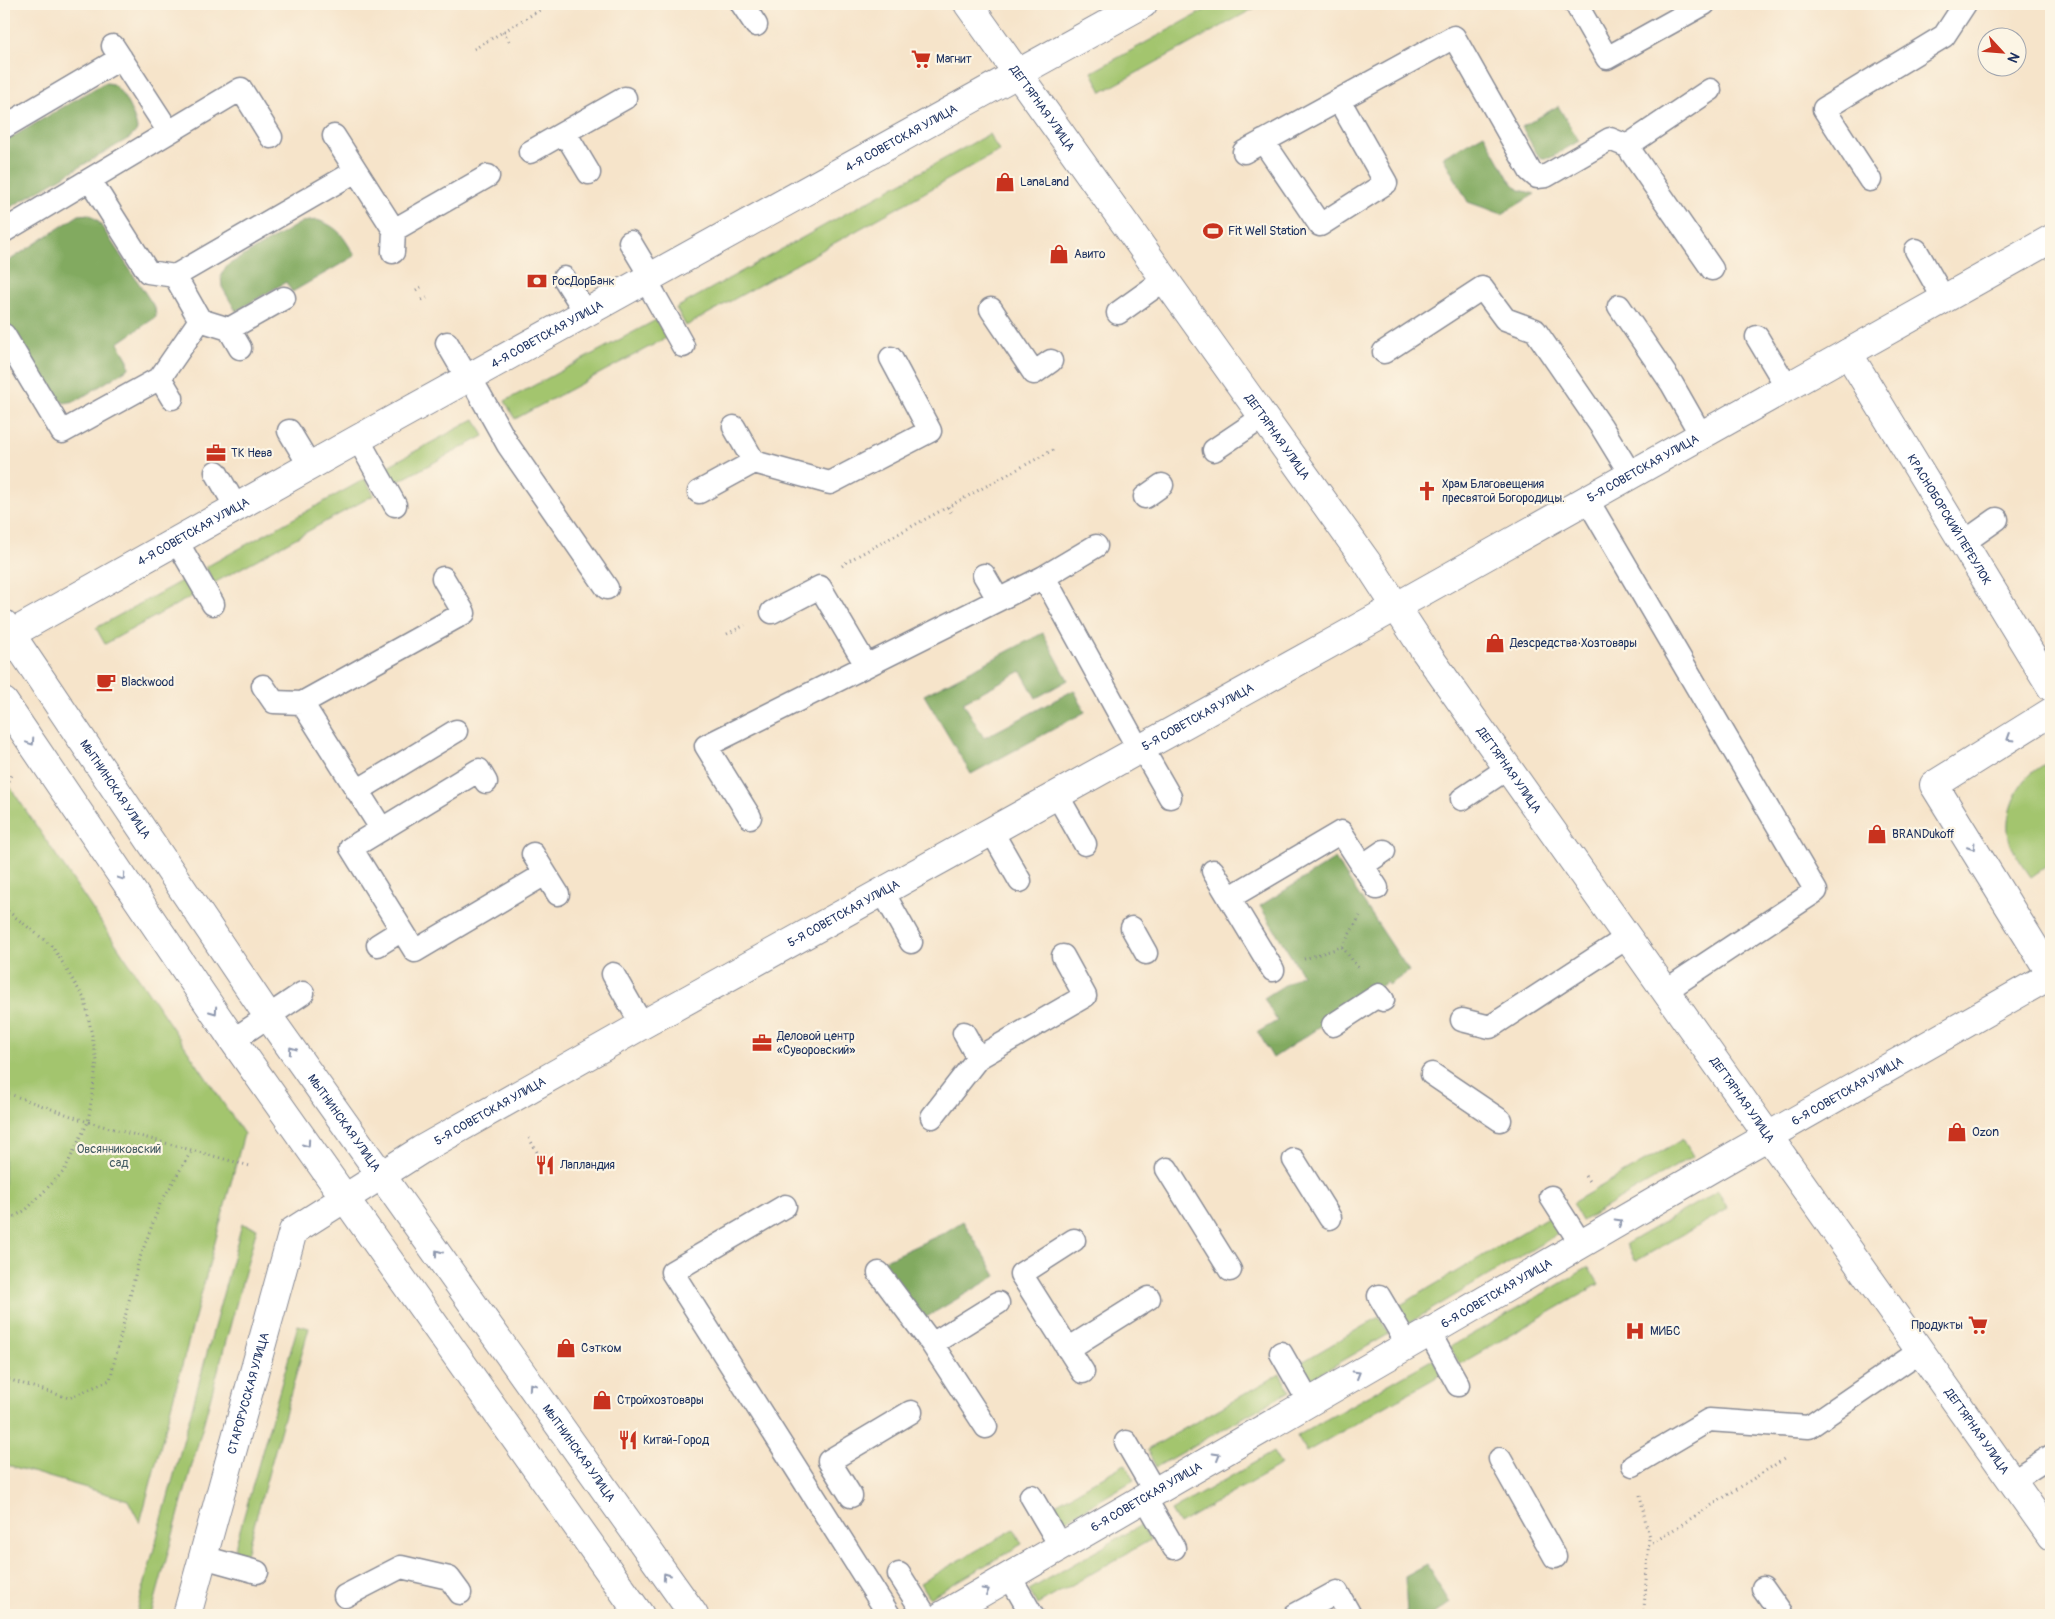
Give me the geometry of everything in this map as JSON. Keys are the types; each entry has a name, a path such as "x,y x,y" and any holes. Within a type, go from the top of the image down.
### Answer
{"street":[{"name":"ДЕГТЯРНАЯ УЛИЦА","path":"968,4 1397,606 1425,651 2051,1536"},
{"name":"4-Я СОВЕТСКАЯ УЛИЦА","path":"6,631 236,507 1143,4"},
{"name":"5-Я СОВЕТСКАЯ УЛИЦА","path":"344,1197 380,1174 642,1025 1141,749 2051,239"},
{"name":"КРАСНОБОРСКИЙ ПЕРЕУЛОК","path":"1848,353 2051,686"},
{"name":"МЫТНИНСКАЯ УЛИЦА","path":"6,631 268,1016 694,1615"},
{"path":"4,702 234,1040 640,1615"},
{"path":"2051,712 1934,785 2051,975"},
{"name":"6-Я СОВЕТСКАЯ УЛИЦА","path":"943,1615 1581,1244 2051,975"},
{"name":"СТАРОРУССКАЯ УЛИЦА","path":"187,1615 292,1231 344,1197"}],"lane":[{"path":"742,4 756,26"},
{"path":"1576,4 1608,58 1704,4"},
{"path":"1870,180 1824,108 1944,36 1965,4"},
{"path":"1339,100 1386,183 1320,225 1254,147 1339,100 1454,37 1530,171 1537,177 1546,176 1610,139 1627,146 1712,269"},
{"path":"4,126 117,52 169,132"},
{"path":"4,231 241,89 271,137"},
{"path":"1627,146 1710,90"},
{"path":"530,152 625,98"},
{"path":"565,133 589,173"},
{"path":"334,136 356,171 393,241 488,176"},
{"path":"90,180 148,272 175,276 356,171"},
{"path":"630,242 683,346"},
{"path":"1916,250 1944,299"},
{"path":"175,276 200,320 229,329 240,348"},
{"path":"564,278 586,313"},
{"path":"1118,313 1164,280"},
{"path":"1384,352 1482,288 1505,320 1535,330 1601,426 1631,475"},
{"path":"229,329 284,298"},
{"path":"1619,306 1672,384 1701,435"},
{"path":"992,309 1034,373 1051,361"},
{"path":"4,335 62,432 160,378 200,320"},
{"path":"1757,337 1787,387"},
{"path":"447,343 508,445 607,588"},
{"path":"699,492 754,462 830,483 930,431 890,358"},
{"path":"160,378 172,398"},
{"path":"1214,450 1262,416"},
{"path":"734,427 754,462"},
{"path":"289,431 310,466"},
{"path":"358,439 395,505"},
{"path":"216,472 236,507"},
{"path":"1587,499 1816,891 1666,991"},
{"path":"1963,543 1997,520"},
{"path":"176,540 213,604"},
{"path":"750,817 706,746 1044,576 1096,546"},
{"path":"984,574 998,599"},
{"path":"1044,576 1170,797"},
{"path":"263,686 274,702 302,703 464,613 443,578"},
{"path":"772,612 820,587 866,665"},
{"path":"302,703 381,828"},
{"path":"357,791 456,732"},
{"path":"1462,798 1508,768"},
{"path":"486,782 479,770 351,848 415,951 545,874"},
{"path":"1057,795 1085,844"},
{"path":"992,832 1020,881"},
{"path":"1230,898 1341,832 1377,888"},
{"path":"1362,866 1384,851"},
{"path":"532,854 558,894"},
{"path":"1213,872 1272,970"},
{"path":"883,892 912,942"},
{"path":"1132,928 1146,953"},
{"path":"378,945 402,930"},
{"path":"1462,1020 1490,1027 1628,937"},
{"path":"932,1117 978,1058 1085,996 1063,956"},
{"path":"613,974 642,1025"},
{"path":"234,1040 303,993"},
{"path":"1333,1025 1379,995 1383,1000"},
{"path":"964,1033 978,1058"},
{"path":"1432,1074 1500,1120"},
{"path":"1294,1160 1330,1218"},
{"path":"1167,1169 1230,1270"},
{"path":"1551,1197 1581,1244"},
{"path":"785,1206 672,1272 889,1615"},
{"path":"1074,1240 1020,1274 1083,1372"},
{"path":"879,1273 932,1344 986,1427"},
{"path":"1379,1296 1458,1385"},
{"path":"1068,1349 1149,1298"},
{"path":"932,1344 998,1303"},
{"path":"1633,1465 1709,1420 1809,1427 1920,1351"},
{"path":"1281,1352 1310,1402"},
{"path":"851,1496 829,1461 911,1412"},
{"path":"1126,1442 1174,1548"},
{"path":"2012,1481 2051,1456"},
{"path":"1500,1459 1555,1557"},
{"path":"1031,1496 1061,1546"},
{"path":"203,1557 257,1572"},
{"path":"345,1596 401,1567 449,1578 460,1593"},
{"path":"899,1574 925,1615"},
{"path":"1010,1577 1032,1615"},
{"path":"1763,1588 1782,1615"},
{"path":"1296,1615 1337,1592 1350,1615"}],"path":[{"path":"474,49 550,4"},
{"path":"503,32 509,41"},
{"path":"416,290 421,287"},
{"path":"422,300 426,298"},
{"path":"820,587 848,561 1053,450"},
{"path":"948,507 952,514"},
{"path":"4,790 13,773"},
{"path":"1272,970 1342,947 1377,888"},
{"path":"4,908 53,947 85,1000 97,1061 88,1122 64,1171 26,1210 4,1222"},
{"path":"4,1092 88,1122 250,1166"},
{"path":"529,1138 537,1152"},
{"path":"4,1378 69,1398 110,1380 138,1263 160,1204 192,1150"},
{"path":"1586,1176 1591,1184"},
{"path":"1648,1546 1785,1458"},
{"path":"1633,1465 1649,1538 1644,1609"}],"green space":[{"path":"1216,4 1262,4 1102,92 1092,72"},
{"path":"104,83 112,84 120,91 132,112 137,130 131,137 4,211 4,142"},
{"path":"1558,106 1579,141 1550,158 1542,158 1537,154 1522,127"},
{"path":"989,134 999,151 686,326 676,308"},
{"path":"1484,134 1510,181 1520,190 1535,194 1502,214 1468,202 1443,157"},
{"path":"89,214 98,221 155,308 156,317 118,343 128,360 129,368 76,401 64,403 53,395 4,318 4,264 79,215"},
{"path":"317,220 336,229 355,256 292,292 286,282 236,311 222,287 221,275 228,265 302,222"},
{"path":"656,320 666,338 515,419 505,401"},
{"path":"475,419 484,436 395,483 386,467"},
{"path":"365,479 374,495 214,583 206,567"},
{"path":"185,579 194,595 105,644 96,628"},
{"path":"1043,633 1068,680 1036,698 1021,671 963,702 984,738 1074,690 1085,712 971,774 924,695"},
{"path":"2051,760 2051,863 2031,877 2012,847 2009,838 2008,818 2019,788 2034,771"},
{"name":"Овсянниковский сад","path":"4,778 244,1134 140,1523 128,1500 4,1464"},
{"path":"1335,859 1409,971 1389,985 1387,982 1273,1058 1258,1032 1277,1021 1264,998 1302,974 1260,906"},
{"path":"1683,1139 1693,1156 1582,1221 1572,1203"},
{"path":"1718,1191 1728,1209 1636,1261 1626,1244"},
{"path":"1551,1215 1561,1232 1409,1323 1399,1306"},
{"path":"963,1221 996,1276 923,1319 881,1262 944,1233"},
{"path":"242,1224 257,1228 151,1615 136,1615"},
{"path":"1589,1267 1599,1284 1460,1364 1450,1347"},
{"path":"1379,1317 1389,1334 1311,1379 1302,1362"},
{"path":"298,1325 309,1328 246,1554 234,1551"},
{"path":"1433,1359 1442,1374 1306,1452 1297,1436"},
{"path":"1280,1374 1290,1391 1156,1467 1147,1450"},
{"path":"1273,1452 1281,1465 1179,1524 1171,1511"},
{"path":"1125,1464 1134,1480 1061,1523 1052,1506"},
{"path":"1141,1525 1150,1540 1037,1605 1029,1590"},
{"path":"1014,1529 1022,1544 929,1598 920,1583"},
{"path":"1427,1565 1450,1603 1433,1615 1407,1615 1405,1577"}],"place":[{"name":"Магнит","path":"921,59"},
{"name":"LanaLand","path":"1005,182"},
{"name":"Fit Well Station","path":"1213,231"},
{"name":"Авито","path":"1059,254"},
{"name":"РосДорБанк","path":"537,281"},
{"name":"ТК Нева","path":"216,453"},
{"name":"Храм Благовещения пресвятой Богородицы.","path":"1427,491"},
{"name":"Дезсредства·Хозтовары","path":"1495,643"},
{"name":"Blackwood","path":"106,682"},
{"name":"BRANDukoff","path":"1877,834"},
{"name":"Деловой центр «Суворовский»","path":"762,1043"},
{"name":"Ozon","path":"1957,1132"},
{"name":"Лапландия","path":"545,1165"},
{"name":"Продукты","path":"1978,1325"},
{"name":"МИБС","path":"1635,1331"},
{"name":"Сэтком","path":"566,1348"},
{"name":"Стройхозтовары","path":"602,1400"},
{"name":"Китай-Город","path":"628,1440"}]}
